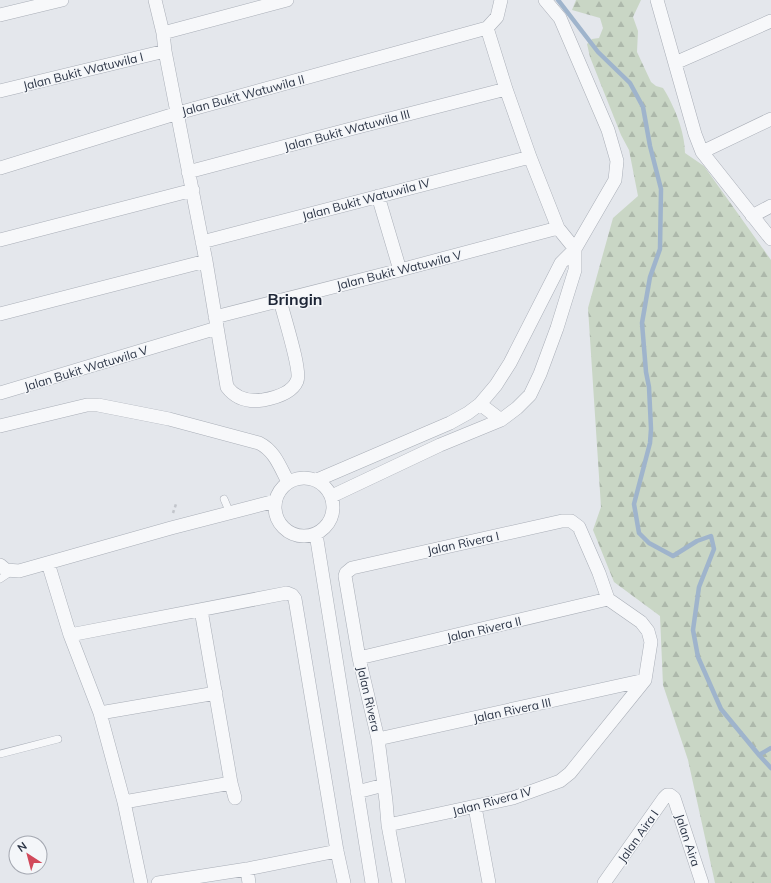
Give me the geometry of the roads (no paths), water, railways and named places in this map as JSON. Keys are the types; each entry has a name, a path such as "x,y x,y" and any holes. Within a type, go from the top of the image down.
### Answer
{"street":[{"path":"0,15 62,0"},
{"path":"155,0 163,33 165,51 188,172 193,190 227,388 238,397 255,401 270,398 292,388 298,378 295,359 280,300"},
{"path":"163,33 287,0"},
{"path":"332,496 440,444 501,420 517,408 530,395 540,374 557,328 575,270 575,249 558,228 530,157 506,89 487,28 497,17 501,0"},
{"path":"317,480 450,423 480,404 496,385 510,363 561,264 575,249 615,180 617,161 608,130 560,18 545,0"},
{"path":"657,0 695,134 702,152 771,240"},
{"path":"675,63 771,21"},
{"name":"Jalan Bukit Watuwila II","path":"0,168 178,113 487,28"},
{"name":"Jalan Bukit Watuwila I","path":"0,90 165,51"},
{"name":"Jalan Bukit Watuwila III","path":"188,172 358,126 506,89"},
{"path":"702,152 771,119"},
{"name":"Jalan Bukit Watuwila IV","path":"202,242 530,157"},
{"path":"0,240 193,190"},
{"path":"378,196 400,270"},
{"path":"752,216 771,206"},
{"name":"Jalan Bukit Watuwila V","path":"0,393 280,300 558,228"},
{"path":"0,314 206,261"},
{"path":"480,404 501,420"},
{"path":"0,426 87,405 109,406 169,419 259,443 274,455 288,482"},
{"path":"302,477 317,480 323,484 332,496 334,505 333,514 329,522 316,534 302,536 288,532 278,522 275,501 278,494 288,482 302,477"},
{"path":"0,565 6,570 19,572 230,512 275,501"},
{"name":"Jalan Rivera I","path":"346,573 352,568 571,521 579,528 599,573 608,599"},
{"path":"316,534 372,883"},
{"path":"48,563 70,635 100,713 124,802 141,883"},
{"name":"Jalan Rivera","path":"346,573 345,576 359,658 378,739 388,825 399,883"},
{"path":"70,635 287,594 292,595 295,599 337,851 344,883"},
{"path":"608,599 641,622 648,631 651,642 645,680"},
{"name":"Jalan Rivera II","path":"359,658 608,599"},
{"path":"201,610 231,783 235,798"},
{"name":"Jalan Rivera III","path":"378,739 645,680"},
{"name":"Jalan Rivera IV","path":"388,825 513,798 560,781 565,777 645,680"},
{"path":"100,713 216,693"},
{"path":"124,802 231,783"},
{"path":"357,792 384,785"},
{"name":"Jalan Aira I","path":"604,883 664,798 667,795 670,795 674,798"},
{"name":"Jalan Aira","path":"674,798 699,881"},
{"path":"475,807 489,883"},
{"path":"158,883 247,869 337,851"},
{"path":"247,869 249,883"}],"lane":[{"path":"224,499 230,512"},
{"path":"0,579 12,571"},
{"path":"0,754 58,739"}],"waterway":[{"path":"558,0 598,52 630,83 643,107 650,146 661,189 660,249 650,277 642,323 646,372 649,387 651,429 650,443 634,504 639,533 649,543 673,556 697,541 711,536 714,549 699,587 693,630 698,657 721,709 771,768"},
{"path":"759,755 771,748"}],"district":[{"name":"Bringin","path":"295,299"}]}
